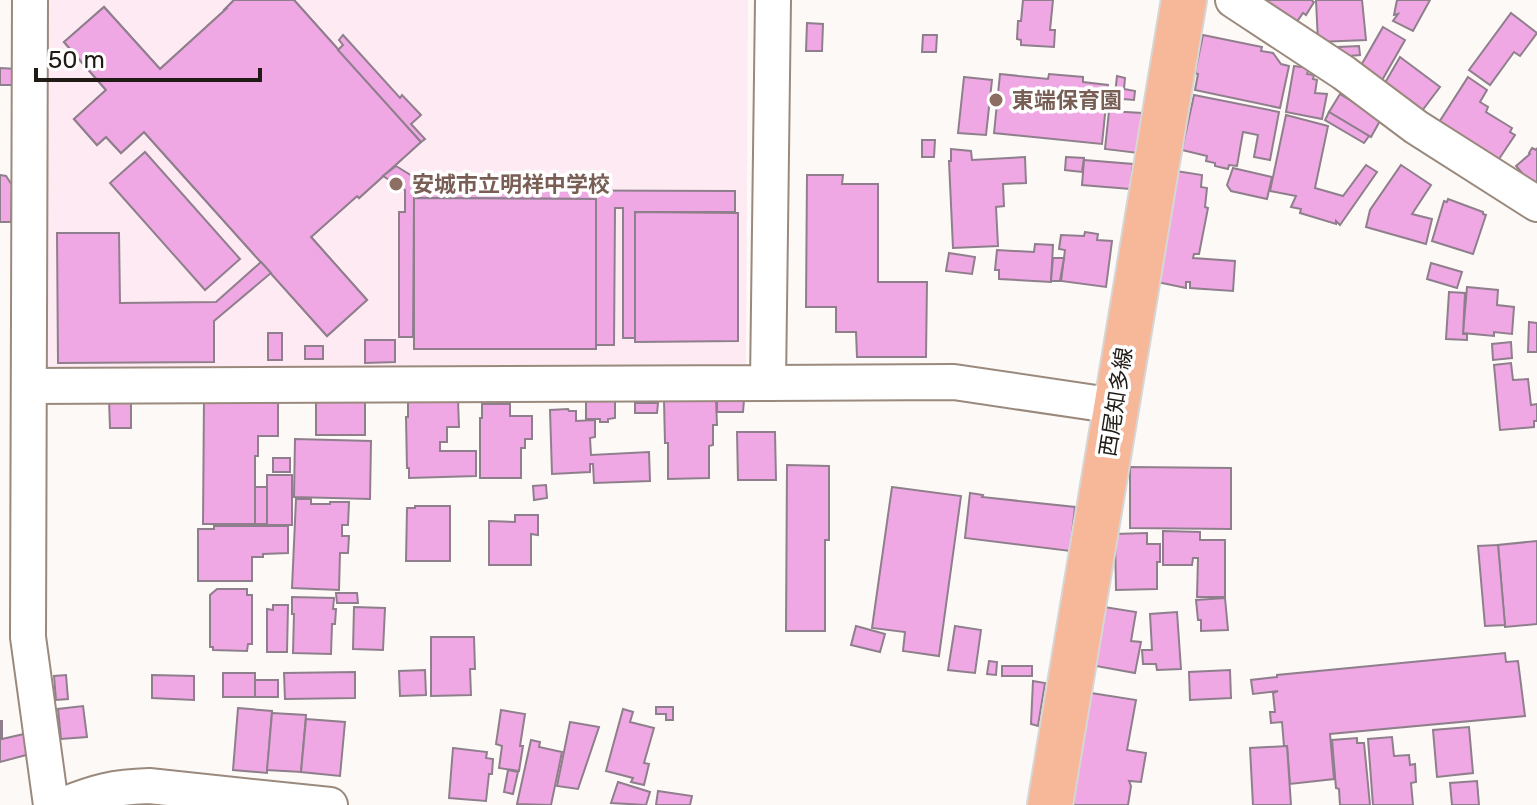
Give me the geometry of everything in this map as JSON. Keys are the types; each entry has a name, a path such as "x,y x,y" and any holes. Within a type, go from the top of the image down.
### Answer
{"main road":[{"name":"西尾知多線","path":"1050,805 1184,0"}],"street":[{"path":"30,0 28,637 51,805"},
{"path":"768,383 773,0"},
{"path":"1238,1 1344,73 1416,127 1537,204"},
{"path":"29,386 954,382 1116,406"},
{"path":"63,805 94,792 149,786 330,805"}],"shaded area":[{"name":"安城市立明祥中学校","path":"46,0 748,0 746,368 43,373"}],"building":[{"path":"234,0 294,0 421,142 311,237 367,300 327,336 144,132 121,153 106,137 97,145 74,119 106,90 64,42 104,7 160,69","holes":["235,20 257,45 260,42 342,131 338,135 351,150 331,168 347,186 302,227 169,80"]},
{"path":"234,0 294,0 421,142 311,237 367,300 327,336 144,132 121,153 106,137 97,145 74,119 106,90 64,42 104,7 160,69"},
{"path":"1023,0 1053,0 1050,30 1055,30 1054,47 1021,45 1021,40 1017,39"},
{"path":"1259,0 1311,0 1314,2 1294,26"},
{"path":"1316,0 1362,0 1366,40 1318,42"},
{"path":"1397,0 1430,0 1413,31 1393,21 1398,14 1394,15"},
{"path":"1511,13 1537,33 1520,56 1514,52 1490,85 1469,70"},
{"path":"807,23 823,24 822,51 806,51"},
{"path":"1383,27 1405,40 1381,82 1359,69"},
{"path":"343,35 400,98 402,95 421,115 411,124 425,139 421,142 338,50 343,45 339,40"},
{"path":"923,35 937,35 936,52 922,52"},
{"path":"1203,35 1262,47 1261,51 1273,53 1281,64 1289,66 1280,108 1195,90 1198,74 1195,73"},
{"path":"1359,46 1360,55 1338,57 1338,47"},
{"path":"1400,57 1440,87 1418,116 1382,88"},
{"path":"1294,66 1309,68 1307,74 1314,75 1313,79 1317,80 1315,93 1327,94 1322,119 1286,112"},
{"path":"0,68 17,69 17,85 0,85"},
{"path":"1000,74 1048,79 1049,74 1083,77 1083,82 1108,85 1102,144 994,133"},
{"path":"1117,76 1125,78 1124,89 1135,91 1134,100 1123,99 1123,104 1114,103"},
{"path":"964,77 992,80 986,135 958,133"},
{"path":"1468,77 1487,90 1480,102 1488,107 1486,112 1512,128 1510,132 1515,135 1495,165 1436,127"},
{"path":"1340,94 1381,119 1371,137 1329,112"},
{"path":"1194,95 1279,112 1270,160 1254,157 1258,135 1243,132 1237,166 1229,165 1228,169 1206,161 1207,156 1182,150"},
{"path":"1109,111 1142,113 1138,153 1105,149"},
{"path":"1329,112 1369,136 1364,143 1325,120"},
{"path":"1286,115 1328,126 1315,188 1343,196 1366,165 1377,172 1340,225 1336,221 1336,224 1300,213 1301,209 1291,207 1296,196 1270,191"},
{"path":"922,140 935,140 934,157 922,157"},
{"path":"1532,148 1537,148 1537,193 1516,166 1530,154"},
{"path":"951,149 971,151 972,160 1025,157 1026,183 1003,184 1004,206 996,207 998,246 953,248"},
{"path":"145,152 240,259 205,290 110,183"},
{"path":"1066,157 1084,158 1082,172 1065,170"},
{"path":"1084,160 1133,164 1130,189 1082,185"},
{"path":"1401,165 1431,185 1412,214 1432,219 1426,244 1366,227 1370,210"},
{"path":"396,166 435,190 735,191 735,212 635,212 635,338 623,338 623,208 615,208 614,345 596,345 596,199 414,198 413,337 399,337 399,212 405,212 405,190 383,176"},
{"path":"1233,168 1272,177 1267,199 1231,191 1227,185"},
{"path":"1176,171 1202,175 1201,187 1207,188 1205,207 1208,208 1199,254 1194,254 1193,258 1235,261 1233,291 1190,288 1190,282 1186,282 1186,288 1157,282"},
{"path":"0,175 6,176 12,185 11,222 0,222"},
{"path":"807,175 843,175 842,184 878,184 878,282 927,282 926,357 857,357 856,332 836,332 836,307 806,307"},
{"path":"414,198 596,199 596,349 414,349"},
{"path":"1448,199 1486,215 1473,254 1432,241 1444,201"},
{"path":"635,212 738,213 738,341 635,342"},
{"path":"1085,232 1098,234 1097,240 1112,241 1106,287 1061,281 1065,250 1059,249 1061,235 1084,236"},
{"path":"57,233 119,233 120,303 216,302 261,262 271,273 214,321 214,362 58,363"},
{"path":"1035,244 1053,245 1051,282 999,279 999,270 995,270 997,250 1034,252"},
{"path":"949,253 975,257 972,274 946,271"},
{"path":"1053,258 1064,258 1060,281 1051,281"},
{"path":"1431,263 1462,272 1457,288 1427,279"},
{"path":"1467,287 1498,290 1497,305 1514,307 1512,334 1463,333"},
{"path":"1449,292 1465,293 1463,334 1467,334 1467,340 1446,339"},
{"path":"1529,322 1537,323 1537,352 1528,352"},
{"path":"268,333 282,333 282,360 268,360"},
{"path":"365,340 395,340 395,362 365,363"},
{"path":"1511,342 1512,358 1493,360 1492,344"},
{"path":"305,346 323,346 323,359 305,359"},
{"path":"1511,363 1513,380 1528,379 1531,405 1537,404 1534,427 1500,430 1494,365"},
{"path":"586,397 615,398 615,418 608,419 608,422 586,419"},
{"path":"204,398 273,398 273,403 278,403 278,436 258,436 255,524 203,524"},
{"path":"109,400 131,400 131,428 110,428"},
{"path":"458,400 459,427 447,427 447,442 440,442 440,451 476,451 476,476 409,478 408,401"},
{"path":"664,400 716,400 717,425 713,425 713,445 709,446 709,478 668,479"},
{"path":"717,400 744,400 743,412 717,412"},
{"path":"316,401 365,401 365,435 316,435"},
{"path":"635,403 658,403 657,413 635,413"},
{"path":"482,404 510,404 510,416 532,416 532,439 525,439 525,448 521,448 521,478 480,478"},
{"path":"550,410 576,411 576,421 595,420 595,437 590,438 591,455 649,452 650,481 594,483 593,464 590,464 590,472 552,474"},
{"path":"737,432 775,432 776,480 738,480"},
{"path":"295,439 371,441 370,499 294,497"},
{"path":"273,458 290,458 290,472 273,472"},
{"path":"787,465 829,466 825,631 786,631"},
{"path":"1130,467 1231,468 1231,529 1130,528"},
{"path":"267,475 292,475 292,525 267,525"},
{"path":"546,485 547,498 534,500 533,486"},
{"path":"255,487 267,487 267,524 255,524"},
{"path":"892,487 961,496 939,656 903,651 905,632 872,628"},
{"path":"970,493 1075,507 1070,551 965,538"},
{"path":"296,499 311,499 311,504 349,502 348,525 342,525 342,536 349,536 348,553 340,553 339,590 292,588"},
{"path":"450,506 450,561 406,561 407,508"},
{"path":"515,515 538,515 538,535 531,534 531,565 489,565 489,521 515,522"},
{"path":"214,526 288,526 288,553 252,557 252,581 198,581 198,529 214,529"},
{"path":"1163,531 1200,532 1200,540 1225,540 1225,597 1197,597 1198,558 1193,558 1192,565 1163,565"},
{"path":"1147,533 1147,544 1160,544 1157,589 1116,590 1115,534"},
{"path":"1537,541 1537,624 1505,627 1498,545"},
{"path":"1498,545 1505,625 1485,626 1478,546"},
{"path":"217,589 247,589 247,595 252,595 252,644 248,644 247,651 213,650 210,647 210,595"},
{"path":"336,593 357,593 358,603 337,603"},
{"path":"292,597 334,598 333,609 336,609 331,654 293,653"},
{"path":"1225,598 1228,630 1201,631 1196,600"},
{"path":"273,605 288,605 287,652 267,652 267,609 273,610"},
{"path":"354,607 385,608 383,650 353,649"},
{"path":"1104,607 1136,612 1131,641 1141,642 1135,673 1096,666"},
{"path":"1177,612 1181,669 1157,670 1156,664 1143,664 1142,650 1152,650 1150,614"},
{"path":"856,626 885,634 880,652 851,645"},
{"path":"955,626 981,630 975,673 948,670"},
{"path":"431,637 474,637 475,669 470,669 471,695 431,696"},
{"path":"1505,653 1506,662 1518,661 1525,716 1330,734 1334,779 1290,784 1282,722 1271,723 1270,712 1275,712 1273,693 1278,691 1253,694 1251,680 1277,675"},
{"path":"989,661 997,662 996,675 987,674"},
{"path":"1002,666 1032,666 1032,676 1002,676"},
{"path":"425,670 426,695 400,696 399,671"},
{"path":"1230,670 1231,698 1190,700 1189,672"},
{"path":"355,672 355,698 285,699 284,673"},
{"path":"223,673 255,673 255,697 223,697"},
{"path":"66,675 68,699 56,700 54,676"},
{"path":"152,675 194,676 194,700 152,698"},
{"path":"255,680 278,680 278,697 255,697"},
{"path":"1033,681 1045,683 1038,726 1031,724"},
{"path":"1091,693 1136,700 1127,750 1146,753 1141,782 1129,781 1128,805 1073,805"},
{"path":"83,706 87,737 61,739 58,709"},
{"path":"656,707 673,707 673,720 666,720 666,714 656,714"},
{"path":"238,708 272,711 267,773 233,770"},
{"path":"623,709 633,712 630,722 654,728 644,763 649,764 644,785 631,782 633,778 606,771"},
{"path":"501,710 525,714 519,771 499,768 502,746 496,744"},
{"path":"272,713 306,715 301,772 267,770"},
{"path":"306,719 345,722 340,776 301,772"},
{"path":"0,721 2,739 24,734 30,754 0,762"},
{"path":"570,722 599,727 578,789 557,786"},
{"path":"1469,727 1473,773 1437,777 1433,730"},
{"path":"1392,737 1394,756 1409,755 1410,765 1415,764 1416,782 1411,783 1413,805 1373,805 1368,739"},
{"path":"1357,738 1357,743 1364,743 1370,805 1340,805 1332,740"},
{"path":"531,740 540,742 539,747 562,752 551,805 517,804"},
{"path":"1287,746 1291,805 1253,805 1250,748"},
{"path":"453,748 487,752 486,758 493,759 486,801 449,798"},
{"path":"508,770 518,772 513,794 504,792"},
{"path":"1477,781 1479,805 1452,805 1450,783"},
{"path":"618,782 650,792 646,805 611,803"},
{"path":"658,791 692,796 690,805 656,805"}],"place":[{"name":"東端保育園","path":"996,100"},
{"name":"安城市立明祥中学校","path":"396,184"}]}
